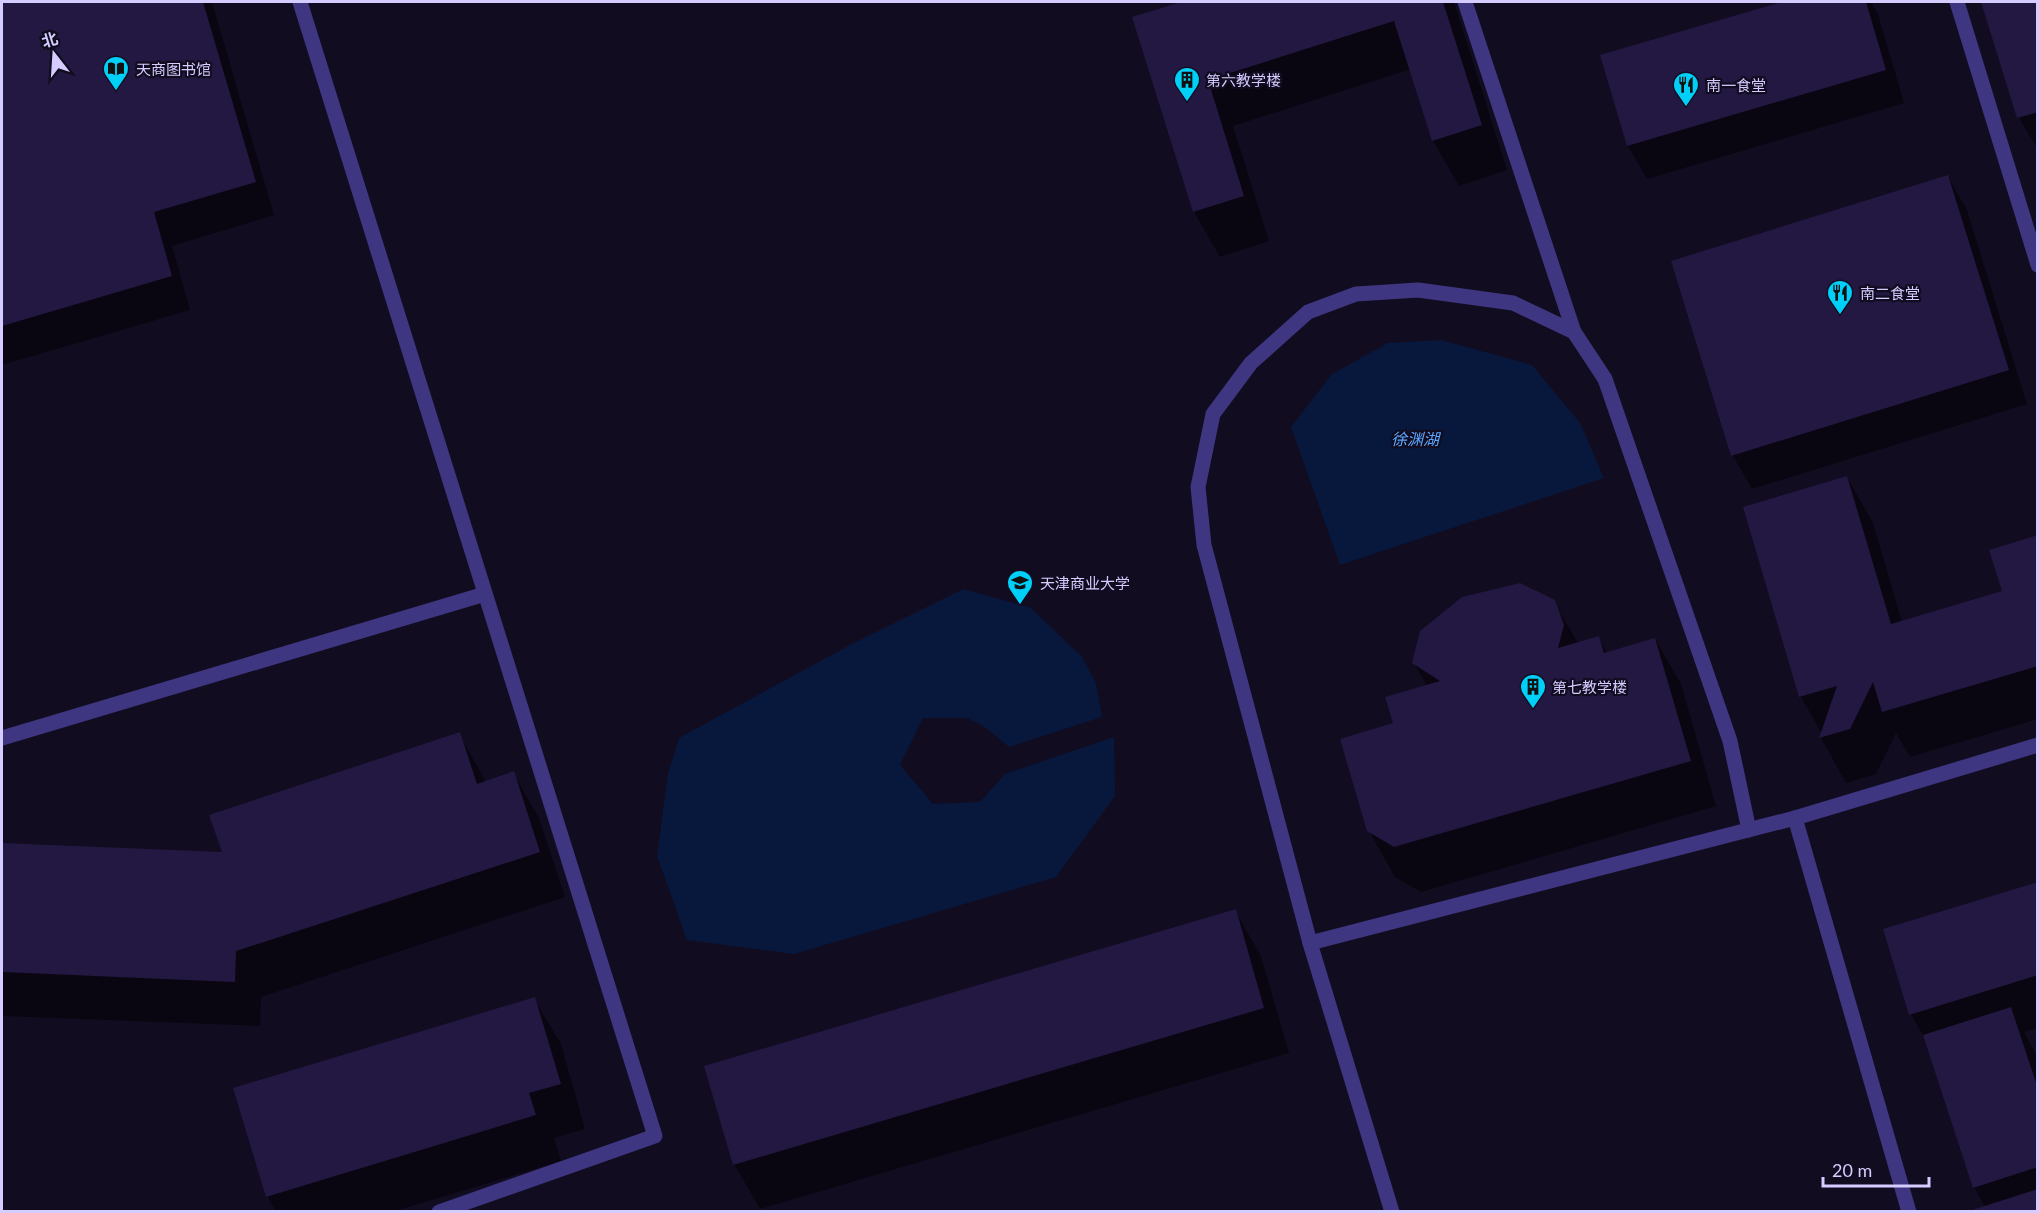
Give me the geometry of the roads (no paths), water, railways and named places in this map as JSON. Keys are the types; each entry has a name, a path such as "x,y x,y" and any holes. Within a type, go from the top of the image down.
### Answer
{"lane":[{"path":"300,2 655,1136 439,1212"},
{"path":"1465,2 1574,332 1605,379 1730,741 1749,830"},
{"path":"1957,2 2037,265"},
{"path":"1392,1212 1310,943 1204,545 1198,487 1213,414 1251,363 1308,312 1356,294 1418,290 1513,303 1574,332"},
{"path":"2,738 485,594"},
{"path":"1310,943 1794,818 2037,745"},
{"path":"1794,818 1909,1212"}],"water":[{"name":"徐渊湖","path":"1441,340 1532,365 1580,423 1604,478 1340,565 1291,427 1332,374 1388,343"},
{"path":"963,589 1031,608 1082,657 1096,683 1102,717 1009,747 986,728 968,718 923,718 900,765 933,804 980,802 1005,774 1114,737 1115,796 1056,877 794,954 687,940 657,856 668,774 679,738 848,646"}],"place":[{"name":"天商图书馆","path":"116,92"},
{"name":"第六教学楼","path":"1187,103"},
{"name":"南一食堂","path":"1686,108"},
{"name":"南二食堂","path":"1840,316"},
{"name":"天津商业大学","path":"1020,606"},
{"name":"第七教学楼","path":"1533,710"}]}
